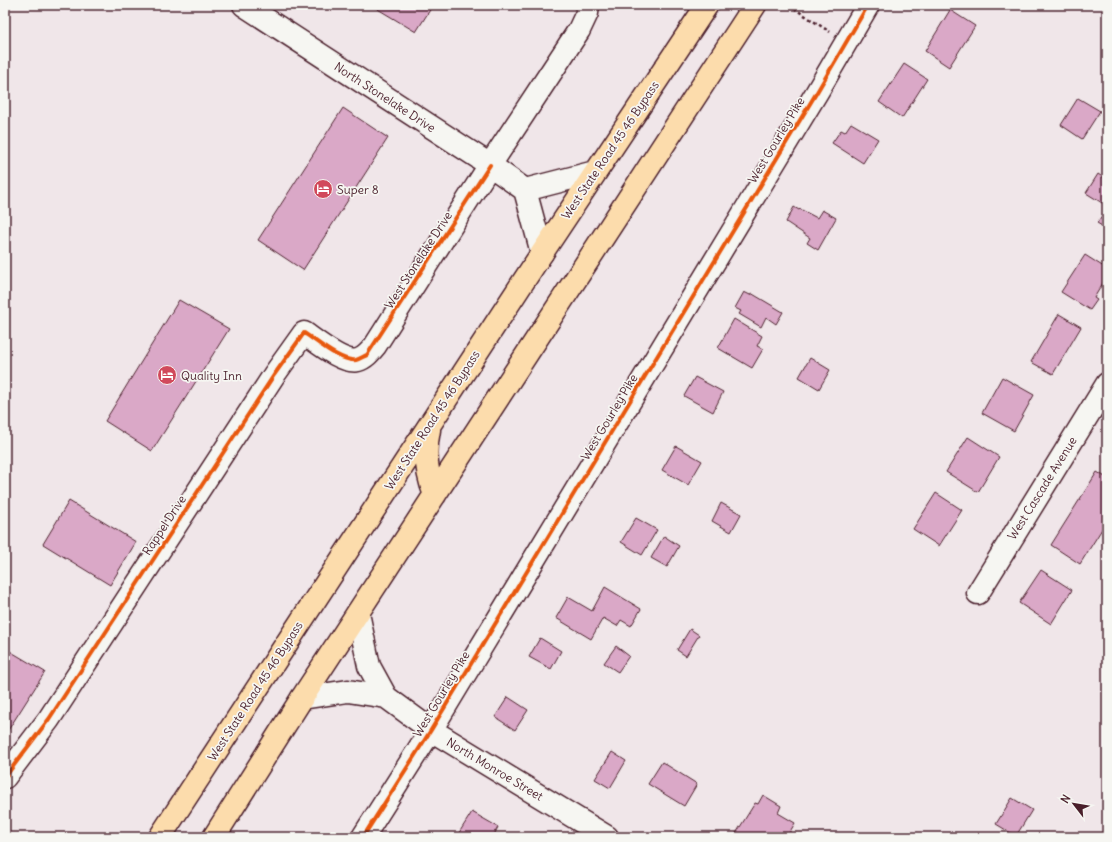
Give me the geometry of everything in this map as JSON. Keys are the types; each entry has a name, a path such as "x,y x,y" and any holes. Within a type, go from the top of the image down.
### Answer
{"highway":[{"name":"West State Road 45 46 Bypass","path":"165,829 595,172 707,5"},
{"path":"214,837 302,698 755,5"},
{"path":"431,422 426,463 435,495"},
{"path":"147,837 165,829"}],"street":[{"name":"North Stonelake Drive","path":"244,5 490,165 525,190"},
{"name":"West Stonelake Drive","path":"357,360 368,354 374,346 579,30 587,13 588,5"},
{"name":"West Gourley Pike","path":"364,837 431,730 868,5"},
{"path":"542,253 525,190 595,172"},
{"name":"Rappel Drive","path":"5,777 49,719 274,375 304,333 339,356 348,360 357,360"},
{"name":"West Cascade Avenue","path":"978,593 1107,384"},
{"name":"North Monroe Street","path":"358,613 369,666 386,696 431,730 607,837"},
{"name":"North Monroe Street","path":"302,698 348,691 386,696"}],"path":[{"path":"788,5 820,26"}],"building":[{"path":"371,5 433,5 416,32"},
{"path":"950,10 975,26 949,67 925,51"},
{"path":"904,64 927,79 902,118 879,102"},
{"path":"1078,98 1100,111 1082,139 1061,125"},
{"name":"Super 8","path":"343,108 388,138 303,270 258,240"},
{"path":"851,123 878,139 863,163 832,143 841,130 845,132"},
{"path":"1098,174 1107,180 1107,206 1086,193"},
{"path":"794,207 817,218 822,210 836,218 818,250 807,243 810,238 786,222"},
{"path":"1107,208 1107,229 1097,223"},
{"path":"1085,255 1107,269 1107,276 1094,298 1097,300 1090,310 1061,292"},
{"path":"744,292 750,295 751,293 783,312 776,324 766,317 761,327 739,314 741,311 735,308"},
{"name":"Quality Inn","path":"179,300 229,329 152,451 105,421"},
{"path":"1059,314 1081,327 1053,374 1031,362"},
{"path":"734,319 762,336 757,346 763,349 752,368 718,348"},
{"path":"810,358 830,370 819,389 799,377"},
{"path":"695,377 723,392 713,412 684,396"},
{"path":"1002,377 1034,395 1014,431 982,413"},
{"path":"968,437 999,457 978,492 946,472"},
{"path":"676,446 702,461 688,485 662,470"},
{"path":"1097,472 1107,478 1107,521 1080,564 1051,545"},
{"path":"936,493 962,510 939,546 913,529"},
{"path":"69,501 136,542 110,585 43,544"},
{"path":"721,503 741,514 731,532 712,521"},
{"path":"636,518 657,530 642,555 621,542"},
{"path":"664,536 679,546 667,567 651,558"},
{"path":"1041,570 1072,590 1051,624 1019,603"},
{"path":"605,587 641,609 631,626 621,620 617,626 603,618 591,639 556,618 568,597 592,611"},
{"path":"690,629 699,635 686,656 677,650"},
{"path":"540,638 561,651 551,669 529,657"},
{"path":"616,646 629,656 618,672 604,663"},
{"path":"8,650 45,672 5,735 5,655"},
{"path":"508,697 528,710 515,730 495,717"},
{"path":"612,752 626,761 610,788 595,779"},
{"path":"662,762 697,784 684,806 648,784"},
{"path":"763,795 781,806 778,813 795,823 788,835 792,837 738,837 735,835 755,803 758,804"},
{"path":"1012,798 1032,810 1016,836 996,824"},
{"path":"472,812 498,827 493,837 457,836"}],"cycle path":[{"path":"363,837 431,730 817,92 868,5"},
{"path":"5,777 49,719 274,375 304,333 343,358 356,360 367,355 490,165"}],"place":[{"name":"Super 8","path":"323,189"},
{"name":"Quality Inn","path":"167,375"}]}
